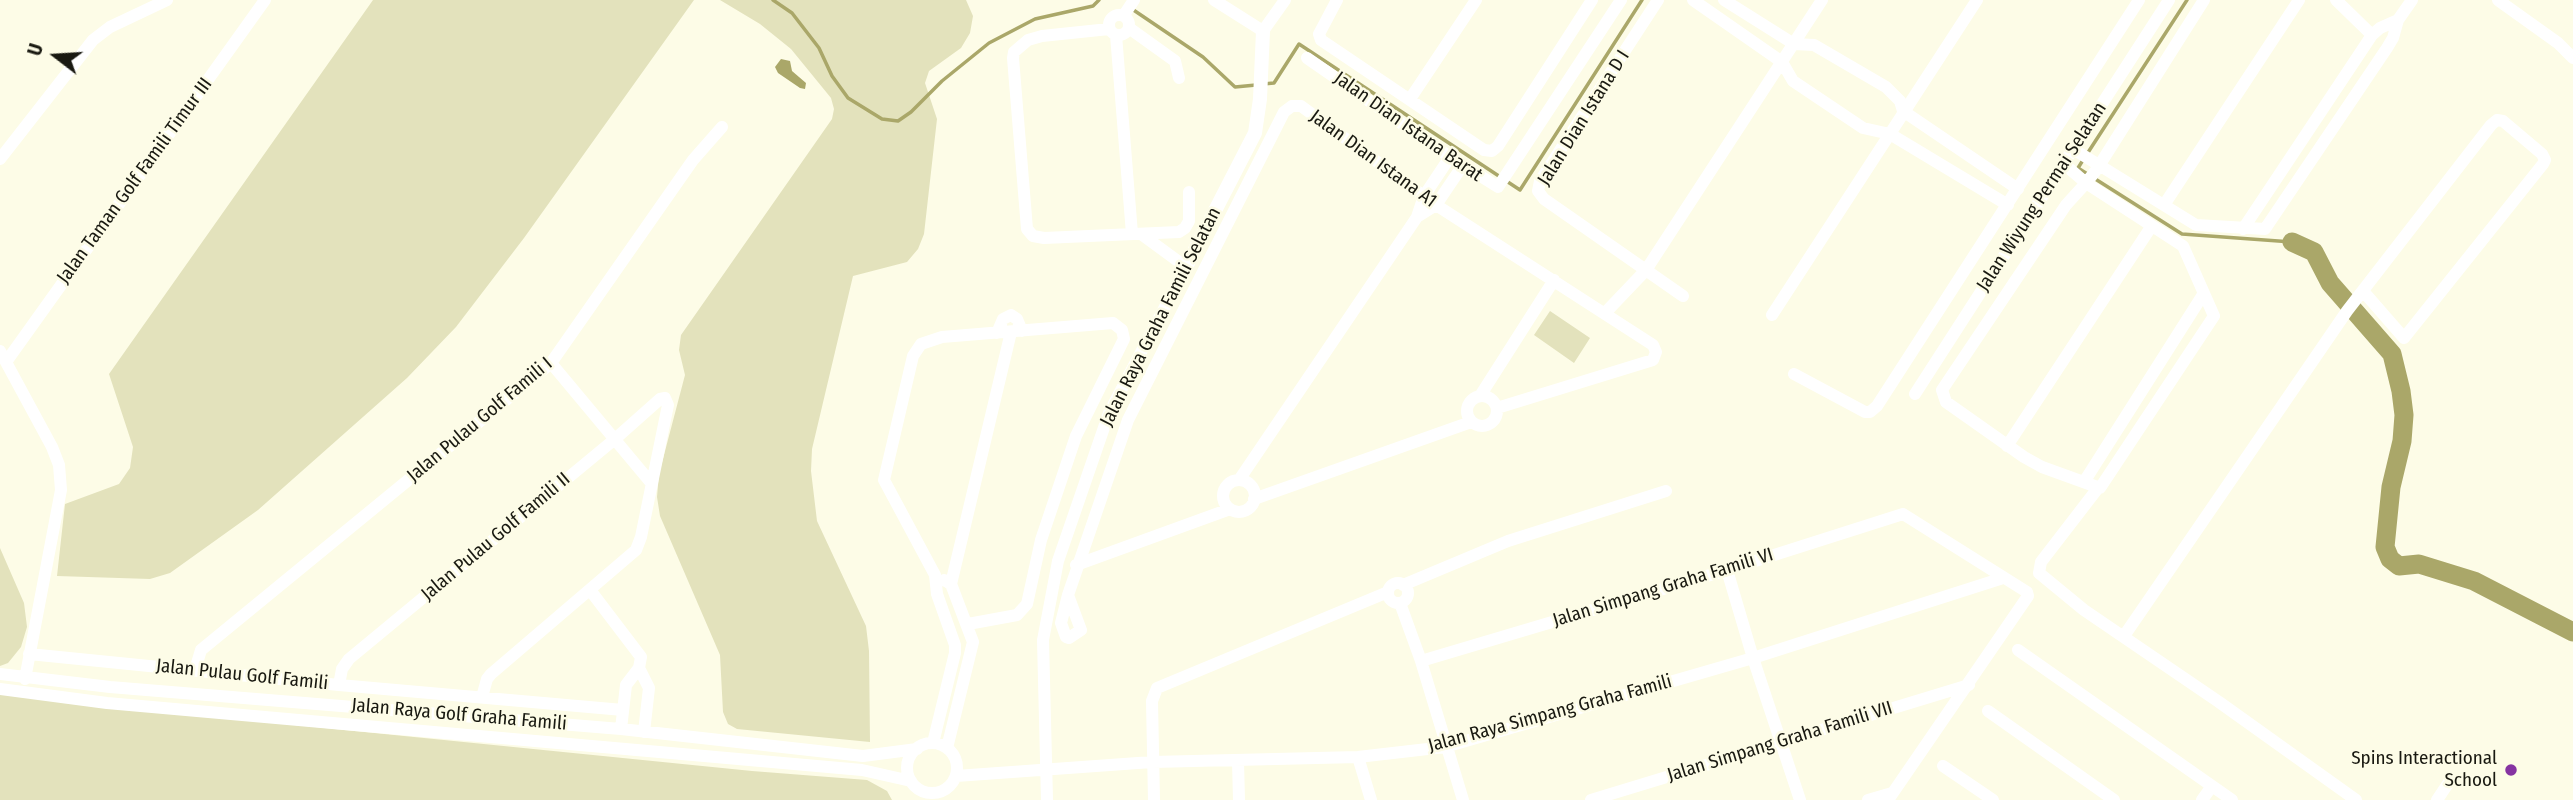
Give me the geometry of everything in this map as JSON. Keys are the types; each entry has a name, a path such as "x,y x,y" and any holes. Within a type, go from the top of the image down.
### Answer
{"street":[{"path":"0,159 93,40 110,27 167,0"},
{"name":"Jalan Taman Golf Famili Timur III","path":"3,357 265,0"},
{"path":"1124,14 1134,0"},
{"path":"1214,0 1263,31 1285,0"},
{"path":"1337,0 1319,38 1484,150 1492,151 1498,146 1592,0"},
{"path":"1410,99 1476,0"},
{"name":"Jalan Dian Istana Barat","path":"1307,58 1498,187 1620,0"},
{"name":"Jalan Dian Istana D I","path":"1658,0 1541,181 1538,191 1544,199 1683,296"},
{"path":"1693,0 1783,62 1788,75 1803,88 1863,128 1890,134 2013,197"},
{"path":"1724,0 1794,44 1814,45 1886,87 1899,100 1903,111 2032,212"},
{"path":"1605,313 1646,271 1822,0"},
{"path":"1772,315 1977,0"},
{"path":"1794,374 1865,412 1873,410 2139,0"},
{"name":"Jalan Wiyung Permai Selatan","path":"1915,394 2032,212 2076,150 2169,0"},
{"path":"2101,486 2042,467 2007,446 1945,402 1942,390 2066,205 2087,182 2204,0"},
{"path":"2164,205 2299,0"},
{"path":"2336,0 2372,35"},
{"path":"2076,150 2096,165 2196,225 2267,228 2387,48 2398,20 2412,0"},
{"path":"2498,0 2558,43 2573,58"},
{"path":"1124,14 1129,28 1175,61 1180,78"},
{"path":"1124,14 1110,19 1137,234 1186,267"},
{"path":"2243,229 2372,35 2398,20"},
{"path":"1129,28 1122,35 1113,32 1042,36 1028,40 1014,52 1027,229 1033,236 1044,238 1179,232 1185,229 1189,221 1189,192"},
{"name":"Jalan Raya Graha Famili Selatan","path":"1047,800 1043,640 1058,561 1109,413 1251,144 1260,99 1263,31"},
{"name":"Jalan Dian Istana A1","path":"1068,594 1128,419 1284,111 1292,106 1301,106 1437,205 1653,345 1657,352 1653,360 1497,408"},
{"path":"2124,636 2347,311 2491,125 2497,120 2503,121 2543,154 2543,164 2404,338 2360,295"},
{"name":"Jalan Pulau Golf Famili I","path":"195,670 201,650 551,362 687,167 723,127"},
{"path":"1239,480 1418,217 1424,196 1450,157"},
{"path":"2064,164 2151,227 2183,246 2214,317 2101,486 2041,562 2039,573 2051,586 2356,800"},
{"path":"1418,217 1437,205 1463,165"},
{"path":"2007,446 2151,227"},
{"path":"1480,396 1554,280"},
{"path":"2084,482 2204,293"},
{"path":"933,743 956,653 937,594 935,575 885,484 915,350 921,344 942,337 997,333 1003,319 1011,315 1017,318 1016,331 951,584 968,625 973,648 947,748"},
{"path":"968,625 1017,615 1027,604 1041,540 1072,447 1124,339 1122,330 1113,323 1016,331"},
{"path":"3,357 60,465 61,490 25,679"},
{"path":"482,696 491,674 636,550 652,484 551,362"},
{"path":"1480,396 1491,398 1497,408 1489,424 1477,425 1468,417 1468,406 1475,397 1480,396"},
{"name":"Jalan Pulau Golf Famili II","path":"339,685 342,669 349,659 660,399 665,398 668,405 652,484"},
{"path":"1254,499 1471,422"},
{"path":"1076,565 1230,509 1242,512 1252,505 1254,499 1253,488 1245,481 1233,481 1223,491 1223,498 1230,509"},
{"path":"1154,800 1152,701 1157,688 1388,592 1395,584 1403,585 1508,541 1666,491"},
{"name":"Jalan Simpang Graha Famili VI","path":"1421,661 1727,570 1898,514 1905,515 2003,578"},
{"path":"1727,570 1800,800"},
{"path":"935,575 951,584"},
{"path":"1868,800 1890,796 2028,597 2027,592 2003,578"},
{"name":"Jalan Raya Simpang Graha Famili","path":"956,776 1152,762 1358,757 1445,747 1753,658 2003,578"},
{"path":"937,594 951,584"},
{"path":"1400,603 1408,595 1403,585"},
{"path":"590,590 641,657 639,668 626,685 621,729"},
{"path":"1388,592 1390,598 1400,603 1421,661 1463,800"},
{"path":"2018,650 2232,800"},
{"name":"Jalan Pulau Golf Famili","path":"29,654 339,685 623,709"},
{"path":"639,668 649,688 644,732"},
{"name":"Jalan Raya Golf Graha Famili","path":"0,674 110,687 621,729 863,756 917,749"},
{"name":"Jalan Simpang Graha Famili VII","path":"1591,800 1969,685"},
{"path":"107,703 110,687"},
{"name":"Jalan Raya Golf Graha Famili","path":"0,690 107,703 862,770 915,790"},
{"path":"1988,711 2114,800"},
{"path":"933,743 947,748 956,760 956,776 948,788 934,797 915,790 907,767 917,749 933,743"},
{"path":"1358,757 1371,800"},
{"path":"1238,761 1239,800"},
{"path":"1943,766 1993,800"},
{"path":"2437,800 2449,782"},
{"path":"2202,800 2211,786"}],"green space":[{"path":"373,0 694,0 524,238 456,327 407,378 258,510 170,573 150,579 57,576 65,504 119,484 130,468 133,447 109,374"},
{"path":"720,0 966,0 973,16 970,33 961,48 929,71 925,83 937,119 924,234 918,249 907,262 853,276 812,449 811,471 817,521 866,626 869,651 870,742 737,729 728,724 723,712 720,655 660,516 657,497 659,474 685,375 679,350 681,335 832,119 834,109 831,98 791,49 760,24"},
{"path":"1550,311 1590,338 1574,363 1534,335"},
{"path":"0,548 24,603 27,627 21,647 8,663 0,666"},
{"path":"0,693 752,771 867,780 887,791 892,800 0,800"}],"shaded area":[{"path":"781,59 790,61 792,71 806,83 805,89 778,73 775,67"}],"waterway":[{"path":"773,0 792,13 819,48 832,76 848,98 882,119 898,121 989,43 1035,19 1093,6 1099,0"},
{"path":"1263,84 1274,83 1299,44 1520,190 1642,0"},
{"path":"2087,154 2187,0"},
{"path":"1132,9 1203,57 1235,87 1256,85"},
{"path":"2083,160 2078,168 2182,234 2292,242"},
{"path":"2292,242 2314,252 2330,283 2392,354 2404,415 2402,441 2391,487 2385,547 2390,559 2399,566 2419,564 2474,581 2573,632"}],"place":[{"name":"Spins Interactional School","path":"2511,770"}]}
